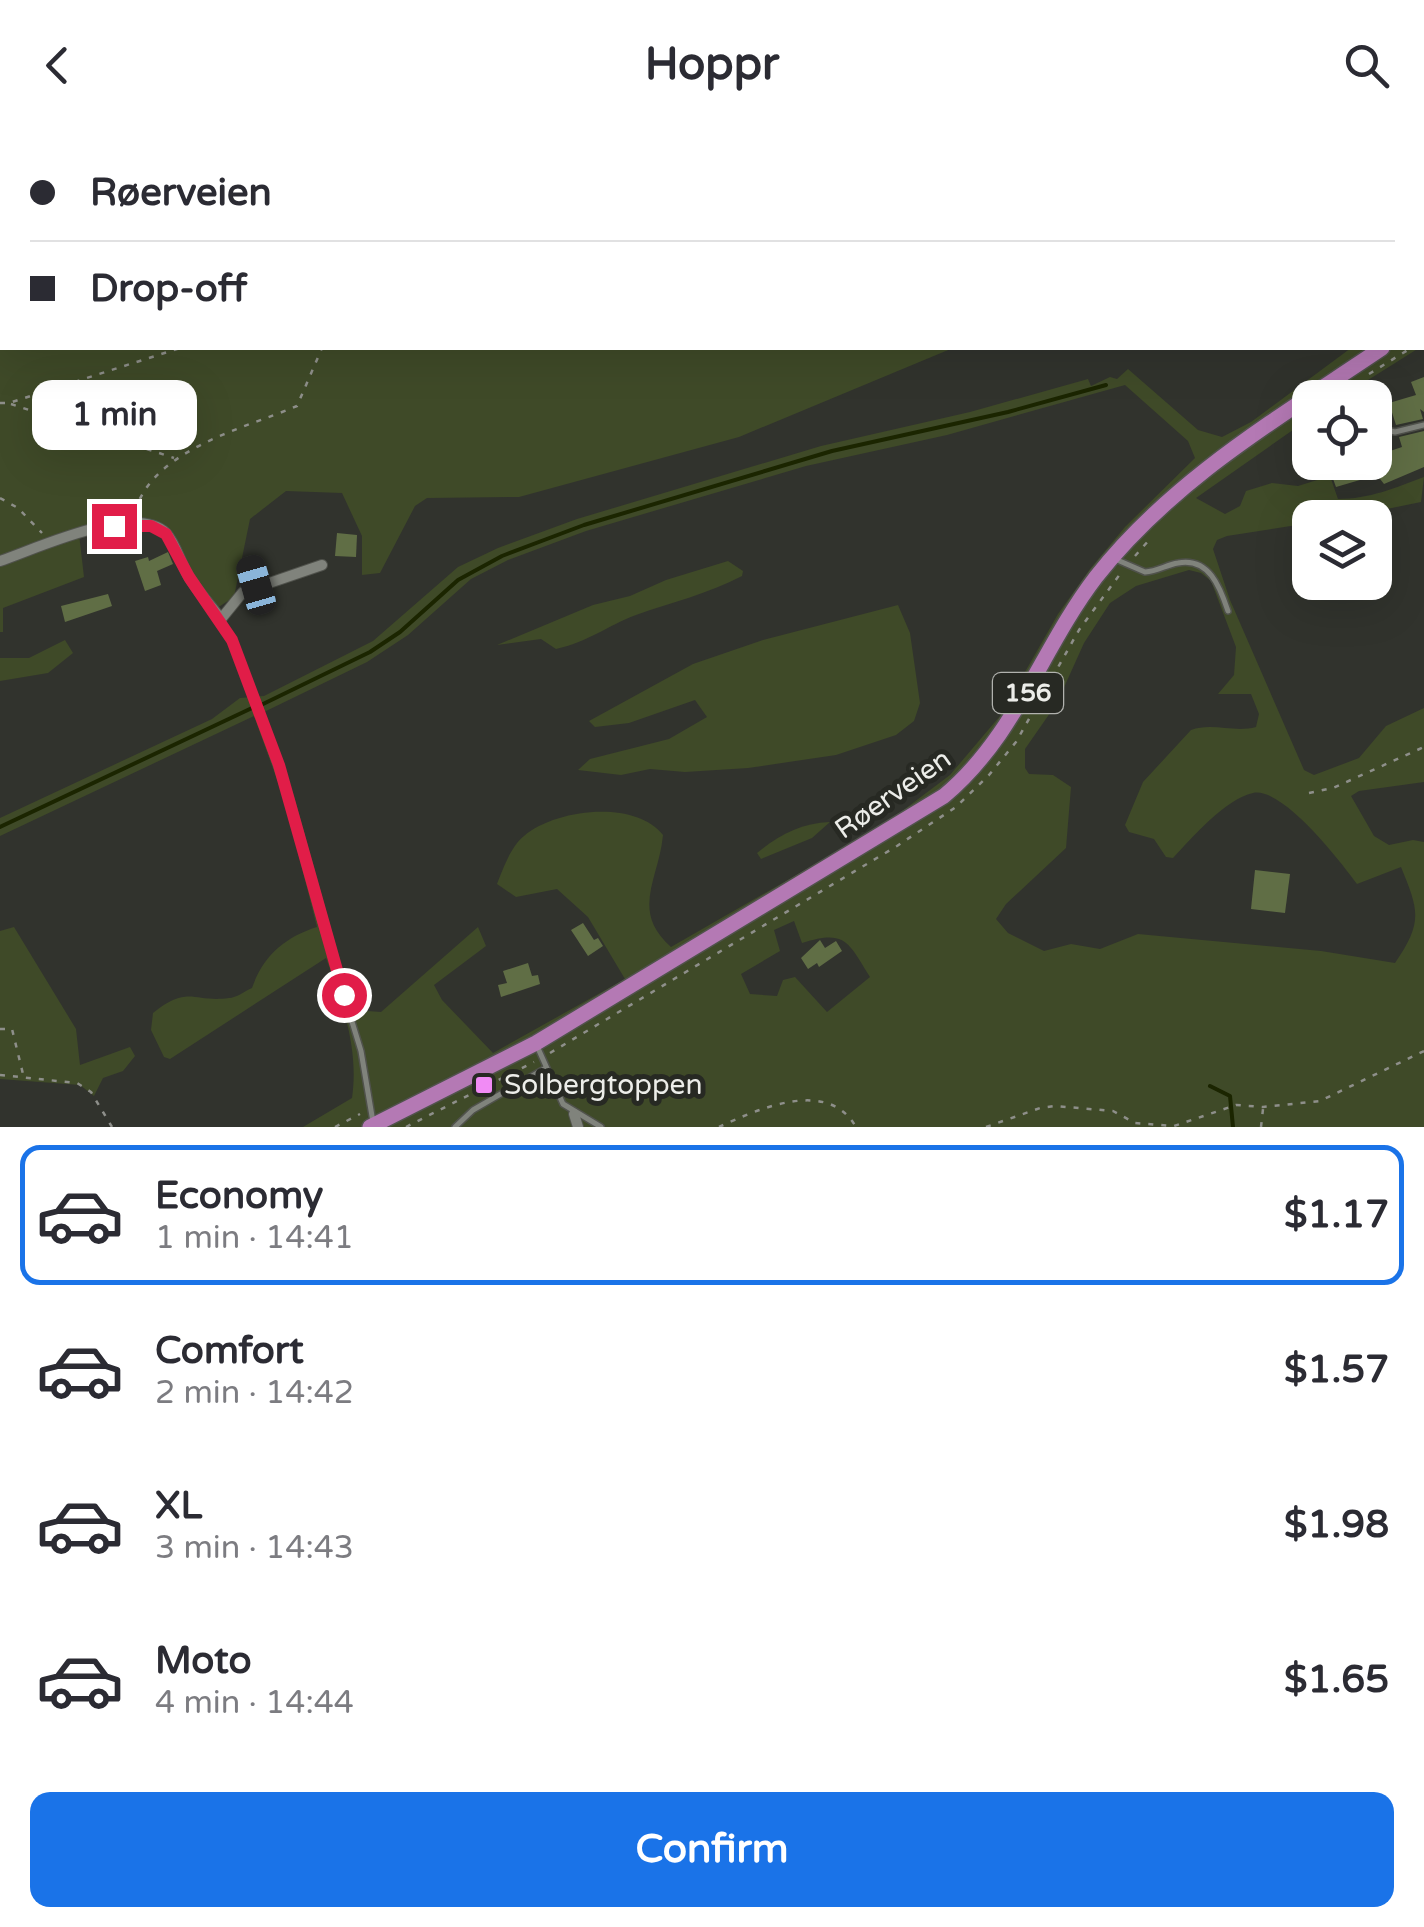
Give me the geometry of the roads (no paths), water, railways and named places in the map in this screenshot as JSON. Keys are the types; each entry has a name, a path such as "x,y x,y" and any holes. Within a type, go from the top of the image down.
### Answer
{"main road":[{"name":"Røerveien","path":"372,1120 539,1051 900,826 958,784 998,740 1079,602 1119,562 1157,510 1217,460 1379,350"}],"street":[{"path":"0,561 69,533 151,526 166,534 189,577 221,619 235,598 256,585 322,565"},
{"path":"574,1114 578,1127"}],"lane":[{"path":"1392,431 1424,425"},
{"path":"250,560 256,585"},
{"path":"1119,562 1145,572 1178,562 1202,566 1214,577 1228,611"},
{"path":"221,619 238,653 300,834 318,911 361,1050 372,1120"},
{"path":"539,1051 559,1099 574,1114 601,1127"},
{"path":"455,1127 474,1110 546,1068"}],"waterway":[{"path":"261,705 370,652 400,632 458,580 502,556 584,525 832,451 1008,412 1106,385"},
{"path":"0,827 252,708"},
{"path":"1210,1086 1230,1096 1233,1127"}],"place":[{"name":"Solbergtoppen","path":"484,1085"}]}
